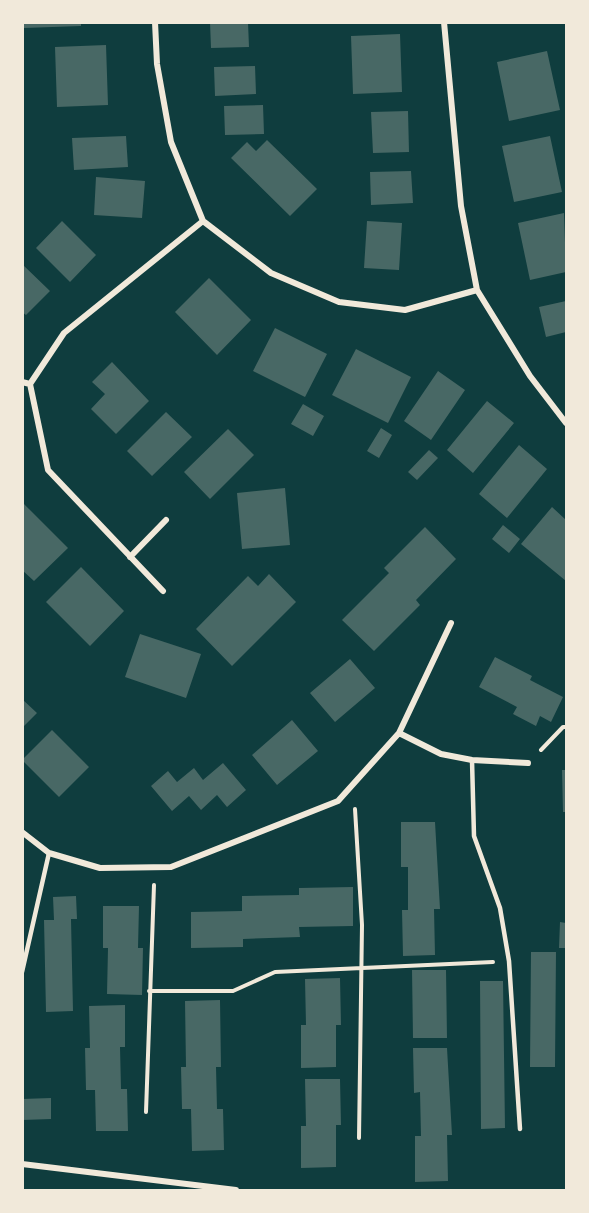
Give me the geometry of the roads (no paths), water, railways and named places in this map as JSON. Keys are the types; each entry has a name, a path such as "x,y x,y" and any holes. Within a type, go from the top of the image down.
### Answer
{"street":[{"path":"155,22 157,64 171,142 203,221 271,273 339,302 405,310 477,290"},
{"path":"444,22 461,206 477,290 531,376 567,423"},
{"path":"163,591 48,470 30,384 64,333 203,221"},
{"path":"22,382 30,384"},
{"path":"130,557 166,520"},
{"path":"22,832 49,853 100,868 171,867 338,801 399,733 451,622"},
{"path":"399,733 441,754 472,760 528,763"},
{"path":"22,1164 236,1191"}],"lane":[{"path":"472,760 474,836 500,908 509,961 520,1129"},
{"path":"22,972 49,853"}]}
